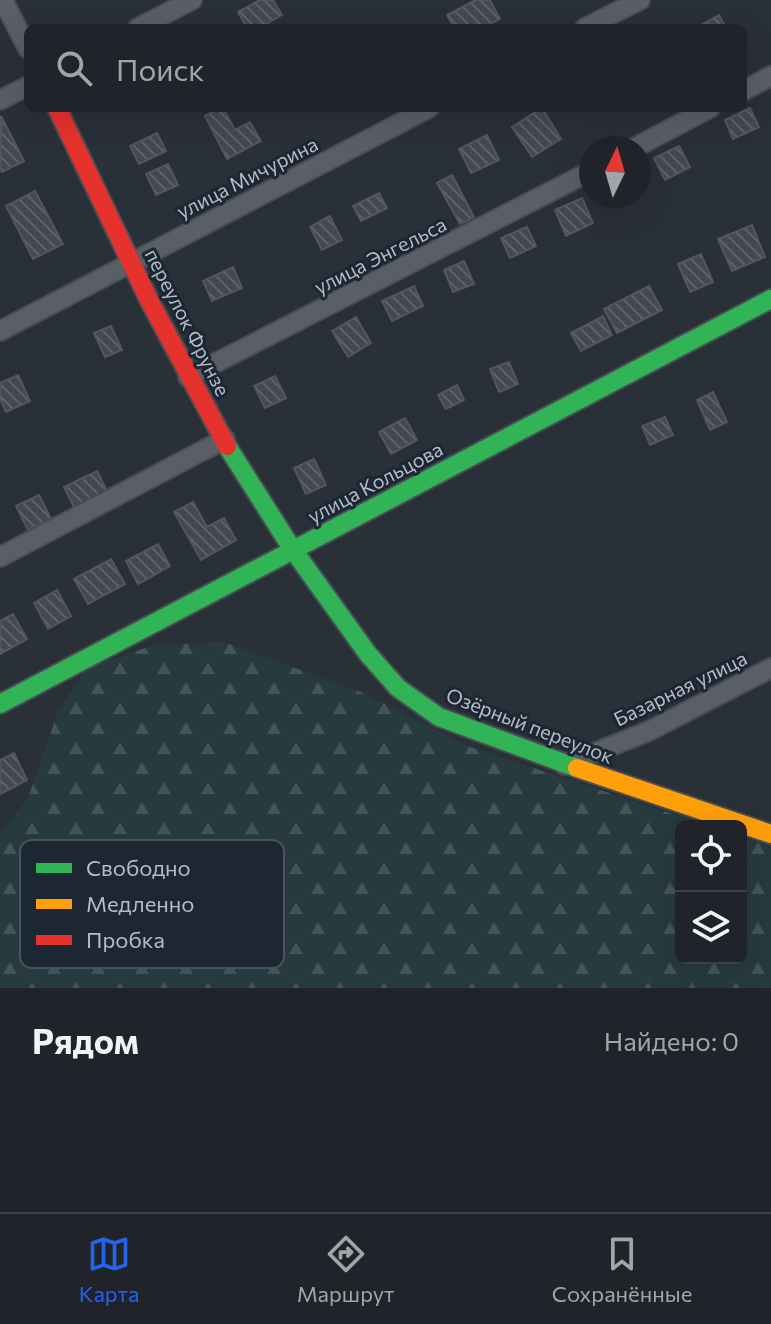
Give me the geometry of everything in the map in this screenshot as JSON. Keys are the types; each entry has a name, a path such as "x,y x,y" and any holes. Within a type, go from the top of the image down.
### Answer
{"street":[{"path":"3,0 24,41"},
{"path":"146,24 192,0"},
{"path":"593,24 640,0"},
{"path":"747,89 771,76"},
{"path":"0,100 24,88"},
{"name":"переулок Фрунзе","path":"59,112 132,261 150,306 188,377 291,550"},
{"name":"улица Мичурина","path":"0,331 421,112"},
{"path":"651,139 702,112"},
{"name":"улица Энгельса","path":"188,377 579,177"},
{"name":"улица Кольцова","path":"0,704 771,299"},
{"path":"0,557 225,439"},
{"name":"Озёрный переулок","path":"291,550 381,669 410,700 456,723 563,765 771,834"},
{"name":"Базарная улица","path":"563,765 649,731 771,668"}],"green space":[{"path":"224,642 361,692 470,747 691,820 675,820 675,964 747,964 747,838 771,845 771,988 0,988 0,834 28,798 59,709 87,668 154,645"}],"building":[{"path":"260,0 273,0 282,15 266,24 245,24 238,12"},
{"path":"476,0 490,0 500,19 489,24 452,24 447,15"},
{"path":"719,15 724,24 703,24"},
{"path":"750,108 759,127 733,139 725,120"},
{"path":"212,112 225,112 235,130 250,122 261,141 227,159 205,116"},
{"path":"536,112 544,112 561,139 532,157 512,127"},
{"path":"1,116 24,161 2,172 0,168"},
{"path":"157,133 166,151 139,164 130,146"},
{"path":"487,135 499,160 471,173 459,149"},
{"path":"679,146 690,167 665,180 654,158"},
{"path":"168,164 178,185 156,195 146,174"},
{"path":"452,175 474,217 460,224 437,183"},
{"path":"35,191 63,244 33,259 6,206"},
{"path":"379,193 387,208 361,221 353,206"},
{"path":"579,199 579,208 586,208 593,223 566,236 555,210"},
{"path":"330,216 342,240 322,250 310,227"},
{"path":"752,225 765,257 732,271 718,239"},
{"path":"527,227 536,246 510,258 501,238"},
{"path":"701,254 713,282 690,292 678,264"},
{"path":"464,261 474,284 453,292 444,270"},
{"path":"233,267 242,288 212,301 203,281"},
{"path":"414,286 423,306 392,321 382,301"},
{"path":"649,286 662,310 617,333 604,309"},
{"path":"603,316 612,335 581,351 571,333"},
{"path":"356,317 371,343 348,357 332,331"},
{"path":"111,326 122,350 105,357 94,333"},
{"path":"509,362 518,384 499,392 490,369"},
{"path":"18,375 30,401 6,412 0,398 0,383"},
{"path":"275,376 286,398 265,408 254,386"},
{"path":"457,385 464,400 446,409 438,395"},
{"path":"713,392 727,422 710,430 697,400"},
{"path":"665,417 673,435 650,445 642,426"},
{"path":"405,418 417,440 391,454 379,432"},
{"path":"314,459 326,485 306,494 294,468"},
{"path":"97,471 108,493 75,509 64,487"},
{"path":"39,495 51,519 28,530 16,506"},
{"path":"193,502 207,527 224,518 236,540 201,560 174,512"},
{"path":"158,544 170,566 138,584 126,561"},
{"path":"111,559 125,584 88,604 74,579"},
{"path":"57,590 71,616 48,629 34,603"},
{"path":"13,614 27,639 0,654 0,621"},
{"path":"14,753 27,780 0,794 0,760"}],"traffic: fast":[{"path":"0,704 771,299"},
{"path":"227,446 291,547 368,654 398,688 439,717 577,768"}],"traffic: slow":[{"path":"577,768 771,834"}],"traffic: jam":[{"path":"59,112 149,300 227,446"}]}
